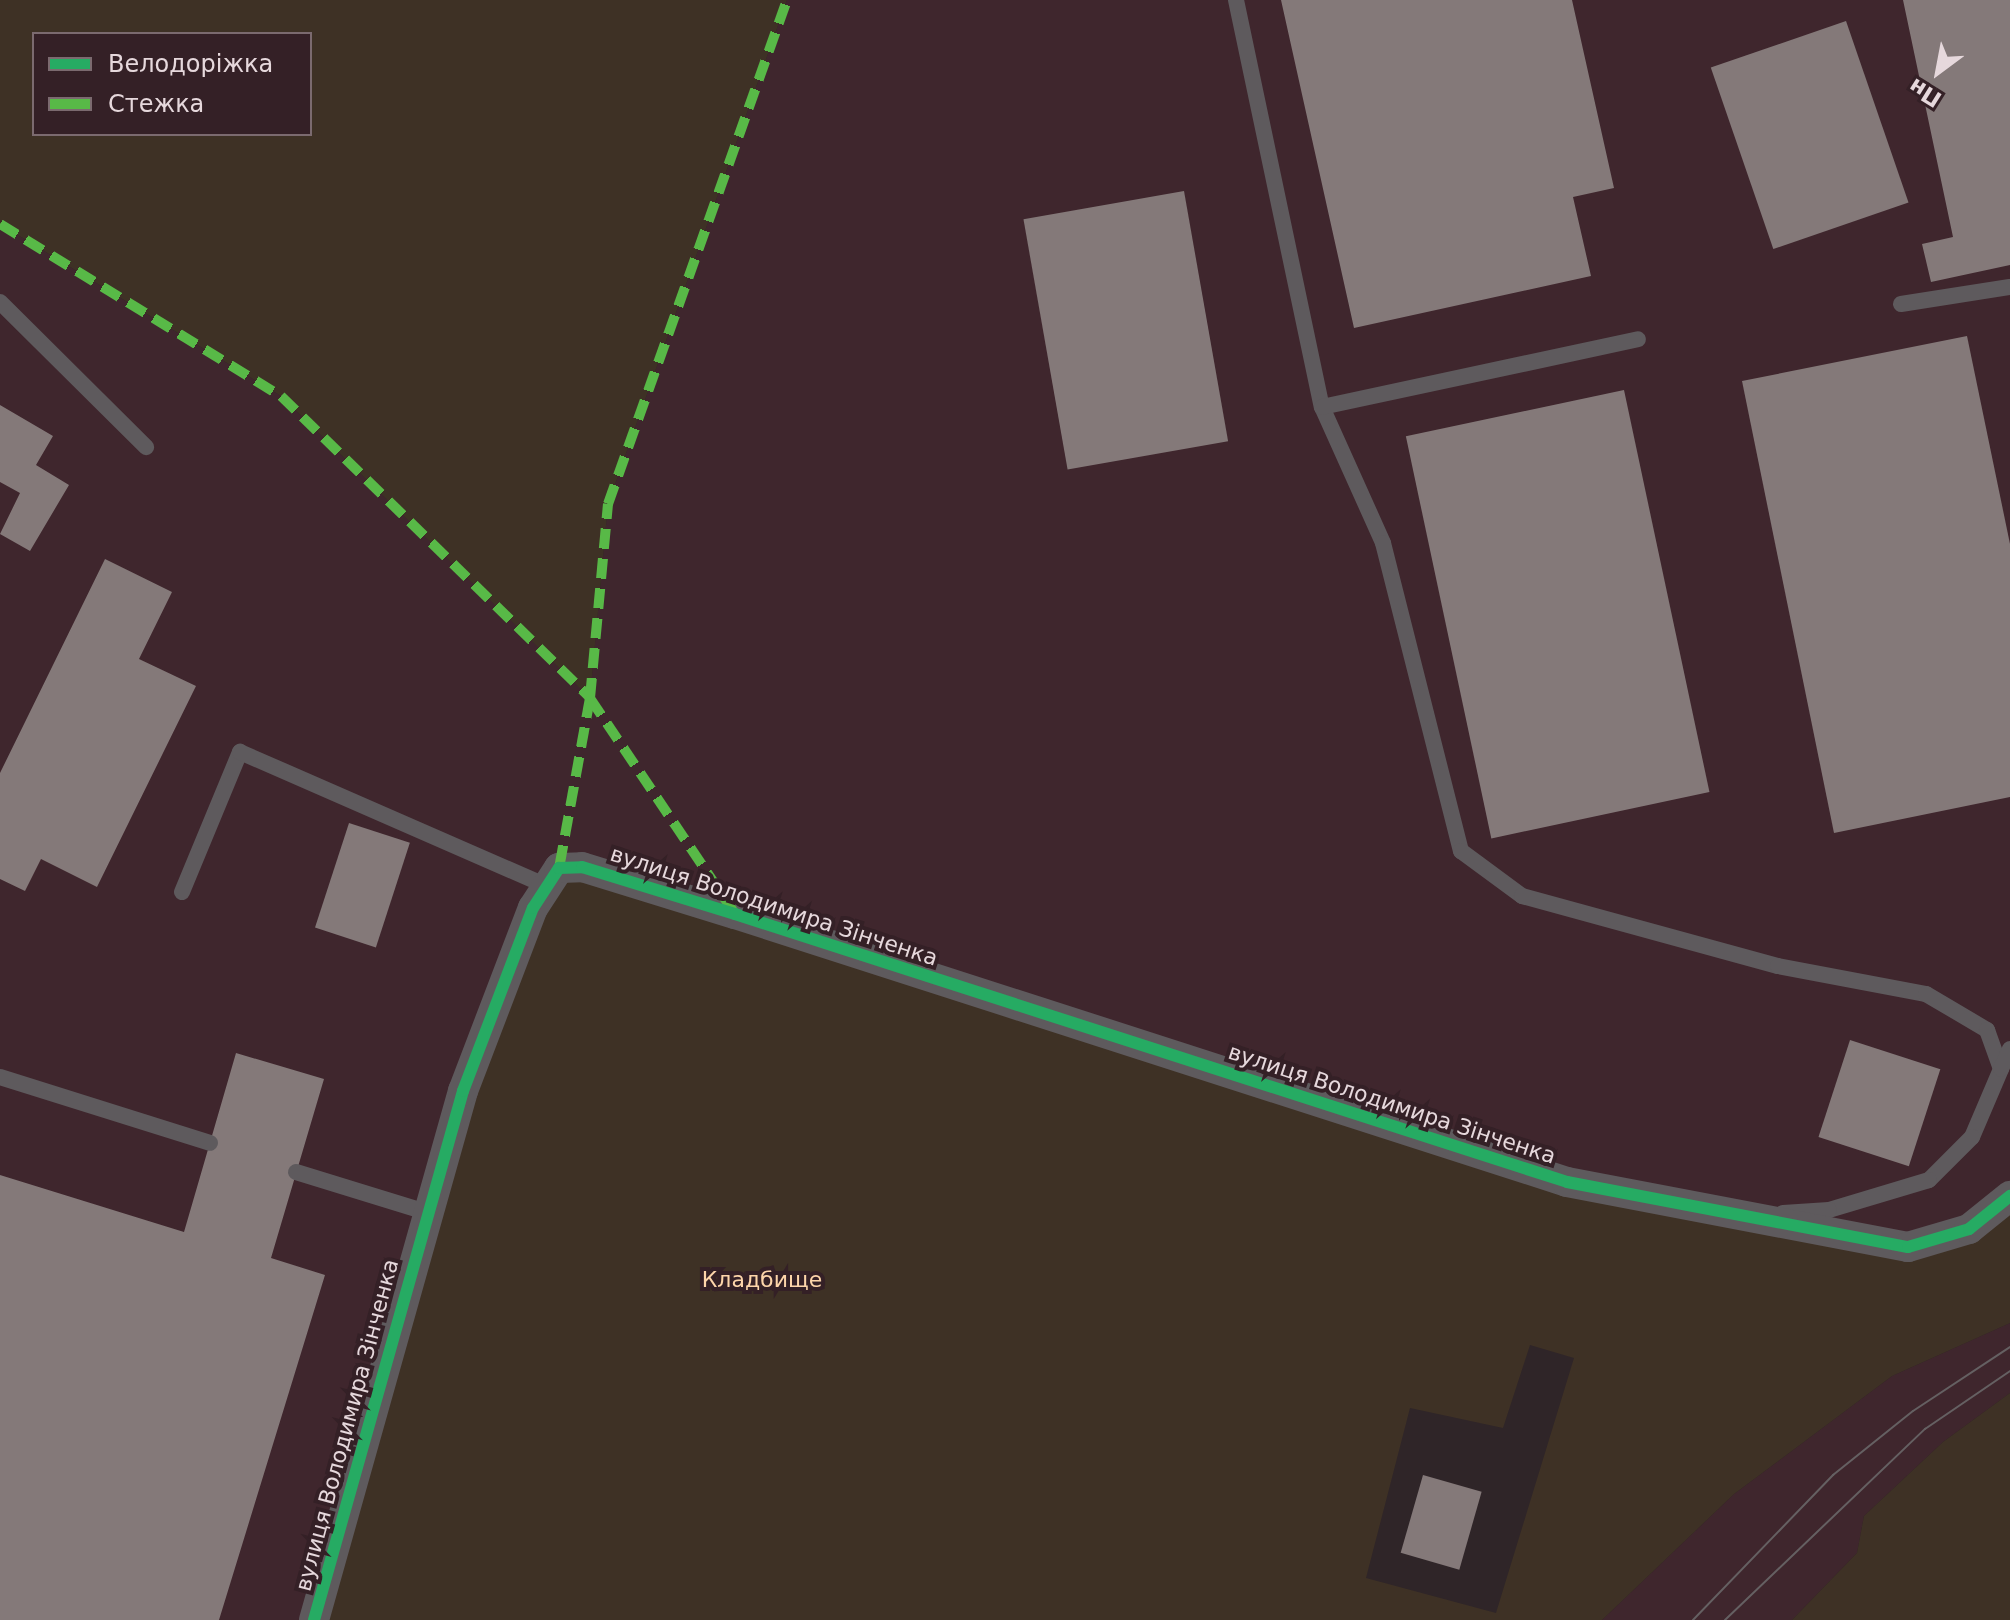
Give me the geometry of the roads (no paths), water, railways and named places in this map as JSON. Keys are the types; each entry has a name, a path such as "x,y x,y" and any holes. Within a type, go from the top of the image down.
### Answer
{"street":[{"name":"вулиця Володимира Зінченка","path":"314,1620 426,1212 463,1091 544,885 559,868 582,867 1567,1182 1908,1247 1969,1229 2010,1196"}],"lane":[{"path":"1236,0 1322,407 1383,543 1461,851 1522,896 1778,966 1926,994 1987,1030 2001,1069"},
{"path":"1901,304 2010,287"},
{"path":"0,302 146,447"},
{"path":"1322,407 1638,339"},
{"path":"182,892 240,752 544,885"},
{"path":"1737,1216 1829,1210 1929,1180 1972,1137 2010,1049"},
{"path":"0,1077 210,1143"},
{"path":"296,1172 426,1212"}],"tram line":[{"path":"1693,1620 1833,1475 1913,1411 2010,1347"},
{"path":"1725,1620 1925,1429 2010,1371"}],"park label":[{"name":"Кладбище","path":"762,1280"}]}
